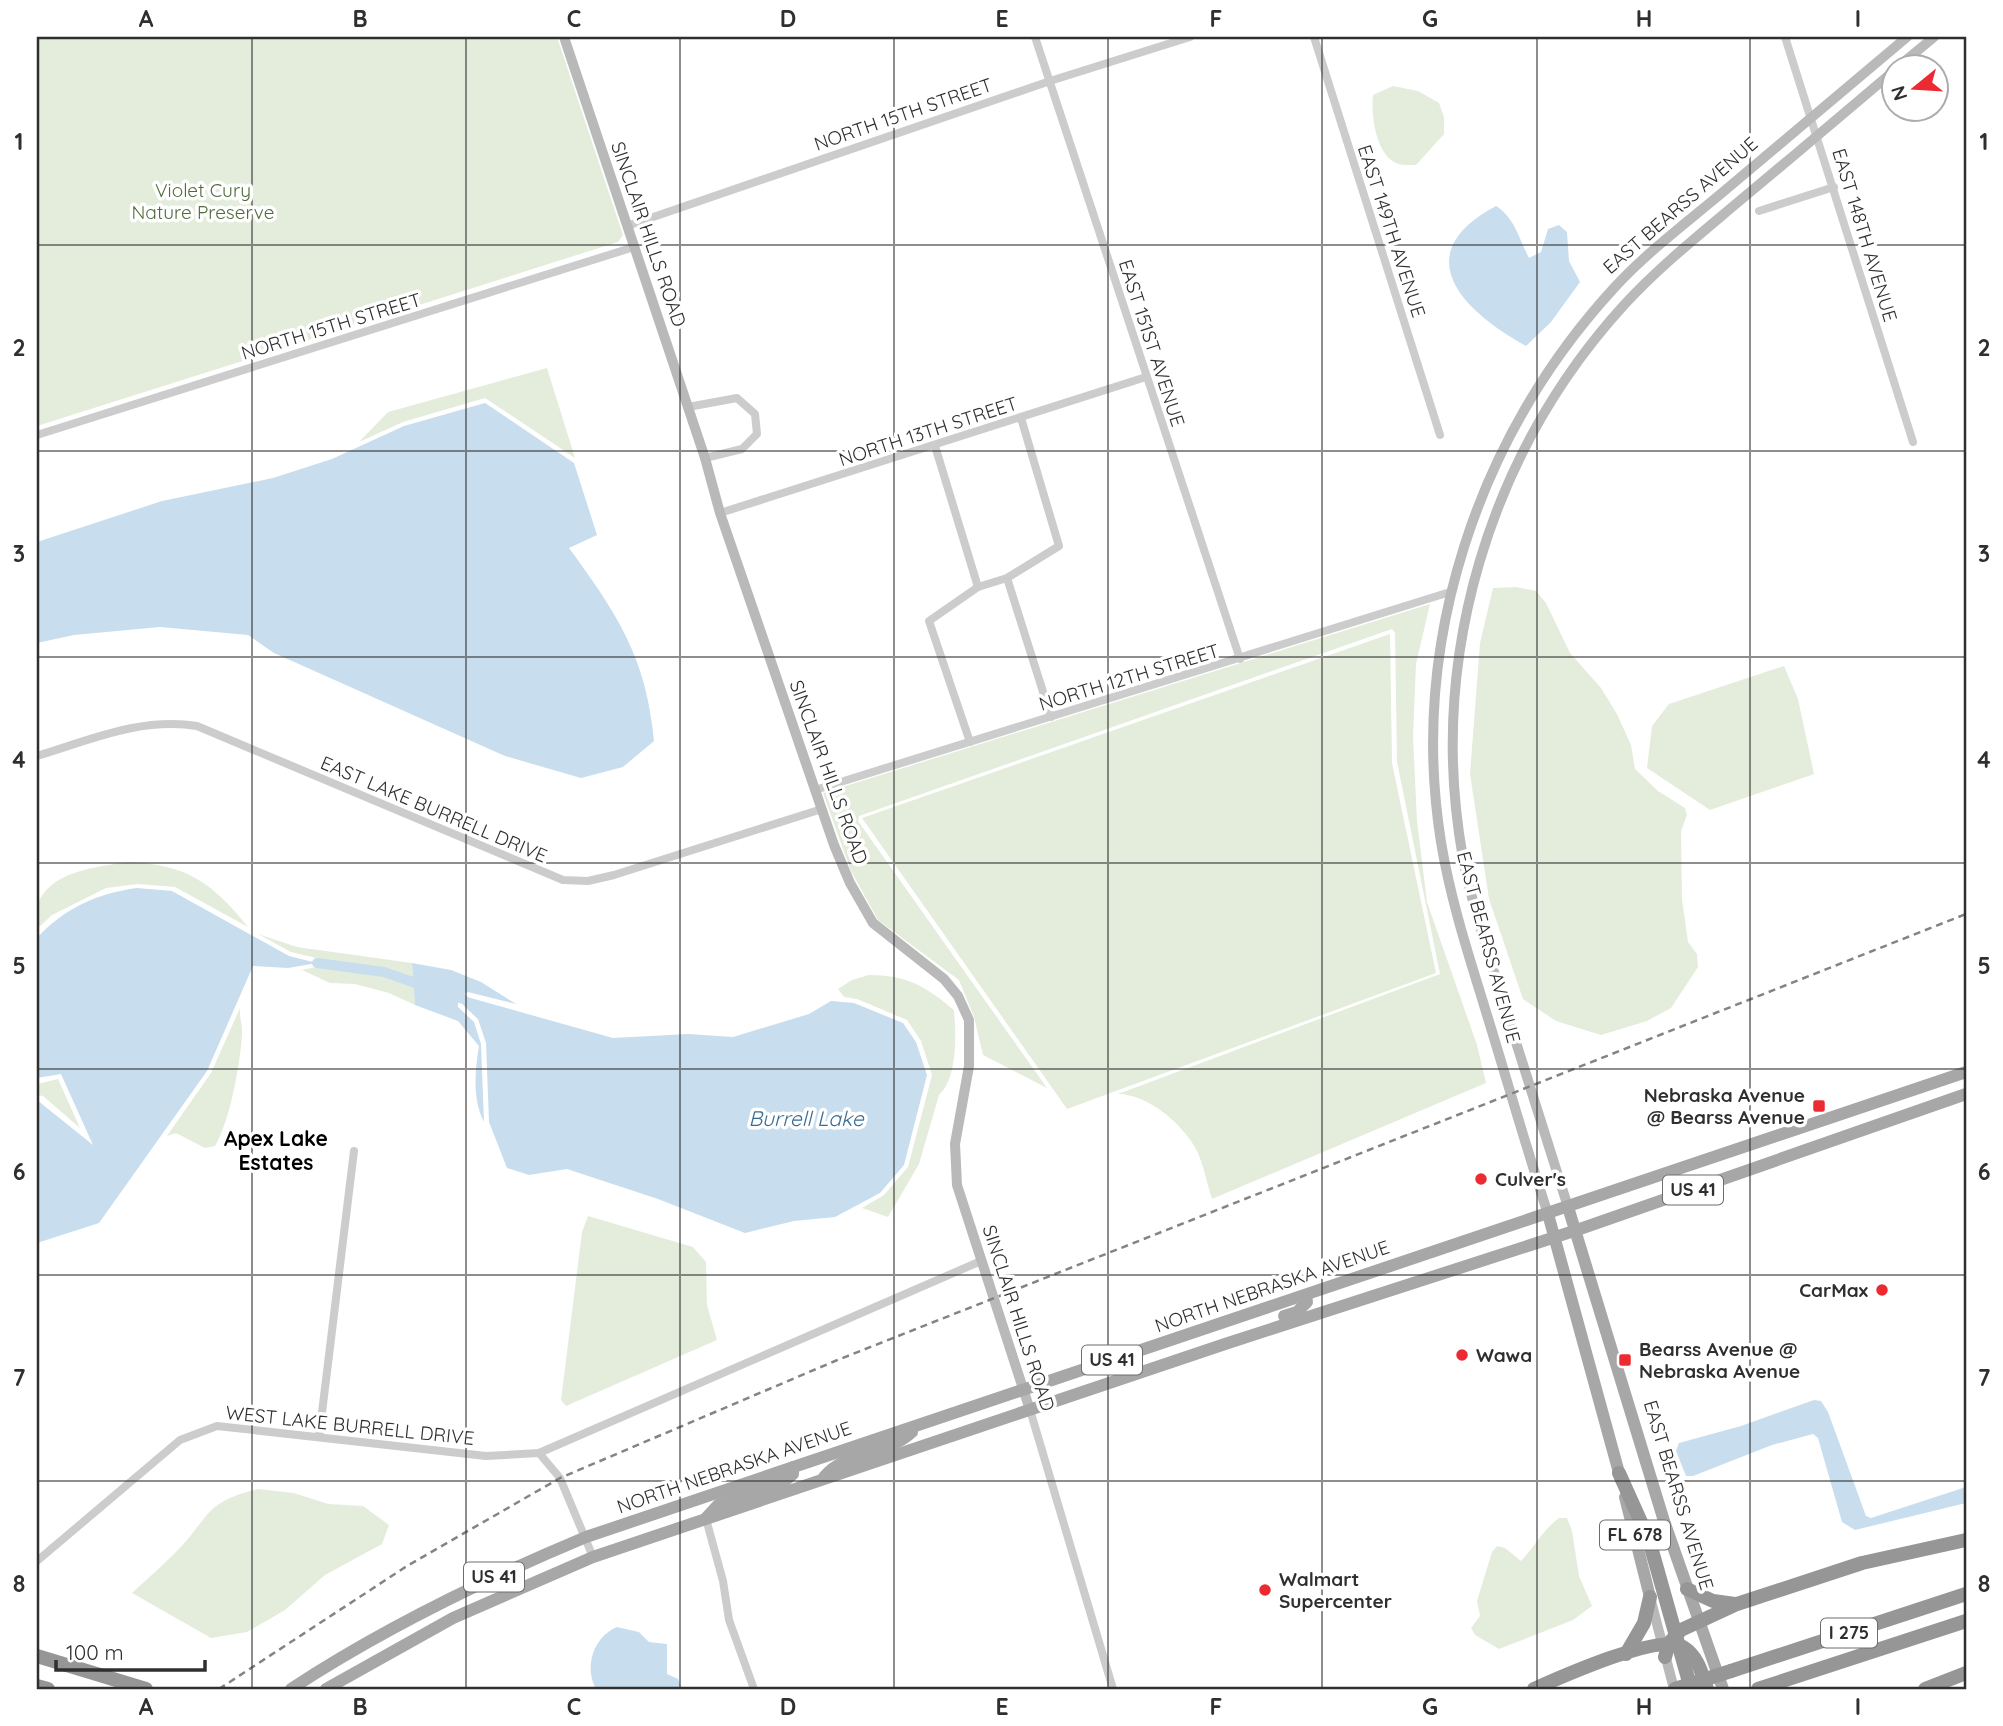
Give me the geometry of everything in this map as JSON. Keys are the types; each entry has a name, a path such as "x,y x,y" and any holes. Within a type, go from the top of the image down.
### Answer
{"highway":[{"path":"1619,1474 1649,1539 1669,1644 1691,1689"},
{"path":"1534,1689 1626,1654 1669,1644 1699,1620 1737,1604 1862,1563 1966,1541"},
{"path":"1687,1589 1713,1601 1737,1604"},
{"name":"I 275","path":"1675,1689 1966,1594"},
{"path":"1626,1654 1642,1630 1650,1597"},
{"name":"I 275","path":"1758,1689 1966,1621"},
{"path":"1669,1644 1697,1661 1707,1689"},
{"path":"37,1656 146,1689"},
{"path":"1925,1689 1966,1673"},
{"path":"37,1686 48,1689"}],"main road":[{"name":"SINCLAIR HILLS ROAD","path":"564,37 705,458 720,513 815,790 850,883 873,923 944,979 958,996 969,1020 971,1043 956,1144 957,1185 1030,1410"},
{"name":"EAST BEARSS AVENUE","path":"1675,1689 1669,1644 1650,1597 1556,1237 1453,901 1441,841 1434,778 1434,710 1450,592 1472,522 1503,450 1540,384 1581,326 1639,263 1907,37"},
{"path":"1916,52 1934,37"},
{"name":"EAST BEARSS AVENUE","path":"1723,1689 1687,1589 1485,942 1463,855 1457,811 1453,725 1460,651 1471,586 1512,471 1549,404 1584,353 1653,277 1881,82"},
{"name":"NORTH NEBRASKA AVENUE","path":"291,1689 416,1615 586,1537 1966,1072"},
{"name":"NORTH NEBRASKA AVENUE","path":"326,1689 433,1628 504,1593 593,1557 1225,1344 1577,1230 1966,1094"},
{"path":"1874,1104 1881,1124"},
{"path":"1225,1344 1237,1331 1297,1312 1307,1302 1306,1295"},
{"path":"822,1480 838,1464 895,1443 917,1426"},
{"path":"706,1519 718,1505 786,1480 793,1474 793,1467"}],"street":[{"name":"EAST 151ST AVENUE","path":"1035,37 1240,659"},
{"name":"NORTH 15TH STREET","path":"627,226 1050,81 1190,37"},
{"name":"EAST 149TH AVENUE","path":"1314,37 1440,435"},
{"name":"EAST 148TH AVENUE","path":"1785,37 1913,442"},
{"path":"1759,211 1834,187"},
{"name":"NORTH 15TH STREET","path":"37,435 634,247"},
{"name":"NORTH 13TH STREET","path":"720,513 1146,377"},
{"path":"688,407 737,398 755,414 757,434 742,449 705,458"},
{"path":"970,742 929,621 978,587 1007,578 1059,546 1021,418"},
{"path":"935,446 978,587"},
{"path":"1007,578 1051,717"},
{"name":"NORTH 12TH STREET","path":"815,790 1450,592"},
{"name":"EAST LAKE BURRELL DRIVE","path":"37,756 139,725 168,721 197,726 563,880 588,881 614,875 822,809"},
{"path":"319,1437 354,1151"},
{"name":"WEST LAKE BURRELL DRIVE","path":"37,1561 180,1440 198,1431 231,1426 486,1456 539,1453 981,1261"},
{"name":"SINCLAIR HILLS ROAD","path":"1030,1410 1113,1689"},
{"path":"539,1453 560,1478 593,1557"},
{"path":"706,1519 723,1581 729,1620 754,1689"}],"green space":[{"name":"Violet Cury Nature Preserve","path":"37,37 557,37 623,235 618,242 37,426"},
{"path":"1393,86 1418,91 1439,103 1444,117 1444,134 1416,165 1394,162 1382,150 1378,141 1373,95"},
{"path":"547,368 575,458 485,398 403,422 359,442 388,412"},
{"path":"1516,587 1536,591 1546,603 1570,653 1601,688 1617,714 1631,745 1635,769 1658,791 1685,808 1687,815 1681,831 1682,899 1688,942 1697,954 1698,967 1671,1008 1647,1021 1601,1035 1556,1021 1523,999 1489,899 1470,774 1480,643 1493,588"},
{"path":"1430,604 1416,664 1413,737 1417,821 1427,902 1477,1045 1486,1083 1212,1199 1197,1151 1183,1131 1153,1105 1129,1095 1118,1094 1440,974 1397,762 1395,633 1392,629 859,816 858,821 1047,1088 983,1055 974,1017 959,980 878,920 851,871 823,793"},
{"path":"1390,634 1392,763 1436,973 1067,1109 862,818"},
{"path":"1784,666 1798,699 1814,774 1710,810 1647,768 1652,726 1669,704"},
{"path":"127,862 166,867 196,878 222,898 248,927 175,887 138,884 106,888 52,915 37,929 37,907 51,885 74,873"},
{"path":"258,934 297,947 412,963 415,1005 389,993 355,984 330,983 302,970 320,966 320,959 291,952"},
{"path":"869,975 894,977 915,984 934,994 954,1010 954,1055 950,1078 939,1095 919,1164 888,1217 862,1208 884,1195 908,1167 932,1075 921,1041 907,1020 857,999 844,997 838,989 852,980"},
{"path":"240,1008 242,1035 237,1077 230,1108 215,1146 205,1148 176,1133 167,1136 211,1073"},
{"path":"58,1079 80,1128 43,1096 37,1095 37,1084"},
{"path":"588,1216 693,1247 706,1262 707,1305 717,1340 566,1406 561,1400 582,1232"},
{"path":"258,1489 294,1493 328,1504 363,1506 389,1525 382,1544 325,1575 285,1610 247,1632 211,1638 132,1593 177,1551 217,1505"},
{"path":"1559,1518 1567,1518 1572,1531 1579,1576 1592,1606 1573,1620 1499,1649 1475,1635 1471,1628 1480,1616 1477,1601 1492,1552 1497,1546 1505,1548 1521,1561"}],"water":[{"path":"1496,206 1512,223 1529,258 1541,252 1548,229 1559,225 1567,232 1569,261 1580,282 1551,322 1526,346 1482,316 1465,299 1453,281 1449,262 1454,243 1469,224"},
{"path":"485,403 574,463 597,535 569,548 627,637 644,684 650,711 654,741 623,767 581,778 505,756 274,653 248,635 160,627 74,635 37,643 37,542 162,501 273,478 332,459 404,426"},
{"path":"137,888 172,891 289,956 317,963 288,968 253,966 207,1071 99,1223 37,1243 37,1100 93,1145 61,1074 37,1078 37,938 58,919 82,904 95,898"},
{"path":"412,963 451,970 481,982 516,1004 468,992 458,998 458,1007 474,1022 481,1044 484,1122 476,1094 479,1046 458,1021 415,1005"},
{"name":"Burrell Lake","path":"467,997 613,1038 688,1034 733,1037 809,1014 831,1001 854,1003 903,1023 916,1042 927,1075 904,1165 880,1193 835,1217 794,1221 745,1233 658,1199 567,1169 529,1175 507,1168 489,1122 486,1043 478,1019 463,1005 463,999"},
{"path":"1814,1400 1821,1401 1828,1412 1866,1516 1871,1518 1966,1487 1966,1503 1855,1530 1842,1522 1818,1438 1813,1434 1772,1445 1693,1476 1686,1476 1676,1451 1679,1443 1741,1426"},
{"path":"617,1627 639,1632 649,1642 667,1644 667,1674 678,1679 682,1689 596,1689 591,1671 593,1653 602,1638"}],"waterway":[{"path":"317,963 384,972 427,987"},
{"path":"445,993 463,999"}],"railway":[{"path":"219,1689 407,1566 560,1478 835,1361 1966,914"}],"place":[{"name":"Nebraska Avenue @ Bearss Avenue","path":"1819,1106"},
{"name":"Culver's","path":"1481,1179"},
{"name":"CarMax","path":"1882,1290"},
{"name":"Wawa","path":"1462,1355"},
{"name":"Bearss Avenue @ Nebraska Avenue","path":"1625,1360"},
{"name":"Walmart Supercenter","path":"1265,1590"}],"district":[{"name":"Apex Lake Estates","path":"276,1151"}]}
